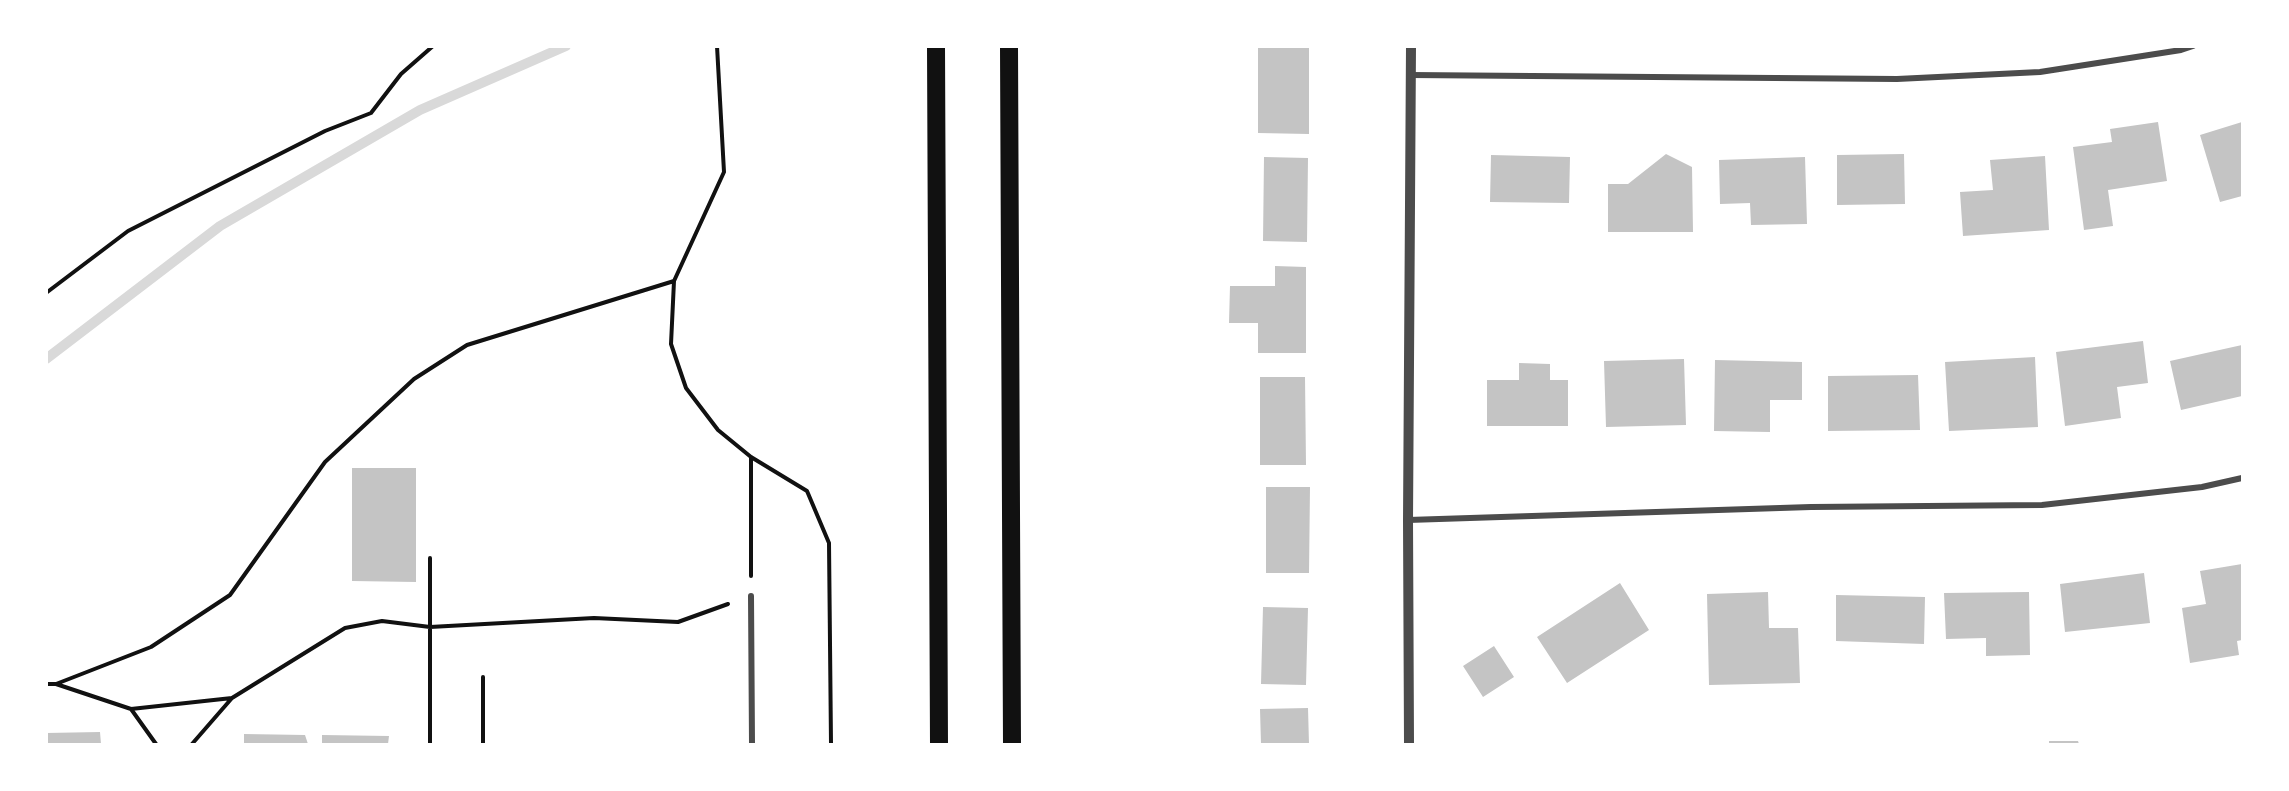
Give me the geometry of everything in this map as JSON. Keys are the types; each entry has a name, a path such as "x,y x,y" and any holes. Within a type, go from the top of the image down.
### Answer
{"highway":[{"path":"936,46 939,744"},
{"path":"1009,46 1012,744"}],"street":[{"path":"1409,744 1411,46"},
{"path":"1410,75 1897,79 2040,72 2181,50 2193,46"},
{"path":"1408,520 1811,507 2042,505 2202,487 2242,478"},
{"path":"751,596 752,744"}],"path":[{"path":"46,293 128,231 324,131 371,113 401,74 433,46"},
{"path":"717,46 724,172 674,282 671,344 686,388 718,430 751,457 807,491 829,543 831,744"},
{"path":"56,684 151,647 231,595 326,462 414,379 467,345 674,282"},
{"path":"192,744 232,698 345,628 382,621 430,627 594,618 678,622 751,596 751,457"},
{"path":"430,558 430,744"},
{"path":"483,677 483,744"},
{"path":"46,684 56,684 131,709 232,698"},
{"path":"131,709 156,744"}],"building":[{"path":"1258,46 1309,46 1309,134 1258,133"},
{"path":"2158,122 2167,181 2108,190 2113,226 2084,230 2073,147 2112,142 2110,129"},
{"path":"2242,122 2242,196 2220,202 2200,135"},
{"path":"1666,154 1692,167 1693,232 1608,232 1608,184 1628,184"},
{"path":"1904,154 1905,204 1837,205 1837,155"},
{"path":"1491,155 1570,157 1569,203 1490,202"},
{"path":"2045,156 2049,230 1963,236 1960,192 1993,190 1990,160"},
{"path":"1264,157 1308,158 1307,242 1263,241"},
{"path":"1805,157 1807,224 1751,225 1750,203 1720,204 1719,160"},
{"path":"1275,266 1306,267 1306,353 1258,353 1258,323 1229,323 1230,286 1275,286"},
{"path":"2143,341 2148,383 2117,387 2121,418 2065,426 2056,352"},
{"path":"2242,345 2242,396 2181,410 2170,361"},
{"path":"2035,357 2038,427 1949,431 1945,362"},
{"path":"1684,359 1686,425 1606,427 1604,361"},
{"path":"1715,360 1802,362 1802,400 1770,400 1770,432 1714,431"},
{"path":"1519,363 1550,364 1550,380 1568,380 1568,426 1487,426 1487,380 1519,380"},
{"path":"1918,375 1920,430 1828,431 1828,376"},
{"path":"1260,377 1305,377 1306,465 1260,465"},
{"path":"352,468 416,468 416,582 352,581"},
{"path":"1266,487 1310,487 1309,573 1266,573"},
{"path":"2242,564 2242,640 2237,641 2239,655 2190,663 2182,608 2206,604 2200,571"},
{"path":"2144,573 2150,623 2065,632 2060,584"},
{"path":"1620,583 1649,630 1567,683 1537,637"},
{"path":"1768,592 1769,628 1798,628 1800,683 1709,685 1707,594"},
{"path":"2029,592 2030,655 1986,656 1986,638 1946,639 1944,593"},
{"path":"1836,595 1925,597 1924,644 1836,641"},
{"path":"1263,607 1308,608 1306,685 1261,684"},
{"path":"1494,646 1514,677 1483,697 1463,666"},
{"path":"1308,708 1309,744 1261,744 1260,709"},
{"path":"100,732 101,744 46,744 46,733"},
{"path":"244,734 305,735 308,744 244,744"},
{"path":"322,735 389,736 388,744 322,744"},
{"path":"2049,741 2078,741 2079,744 2049,744"}],"waterway":[{"path":"46,359 220,226 420,110 566,46"}]}
